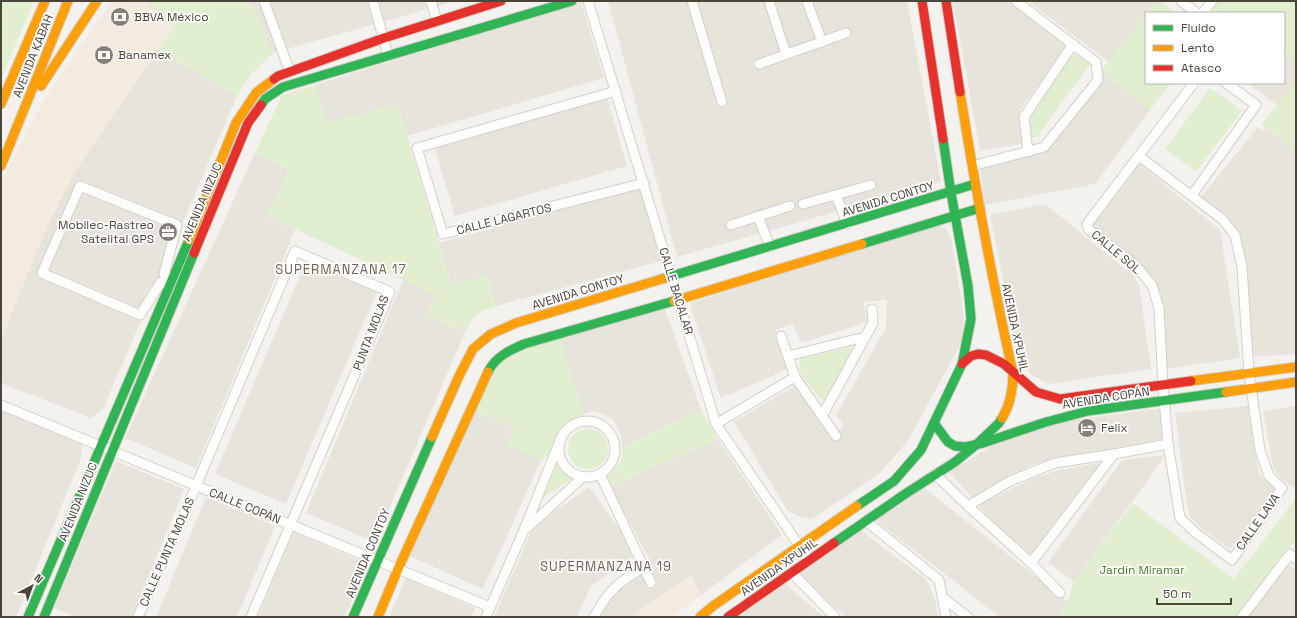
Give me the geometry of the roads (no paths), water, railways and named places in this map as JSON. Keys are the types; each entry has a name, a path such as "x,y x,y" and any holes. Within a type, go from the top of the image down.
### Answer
{"street":[{"name":"AVENIDA KABAH","path":"1,104 44,1"},
{"name":"AVENIDA KABAH","path":"1,166 68,1"},
{"path":"17,126 52,68 97,1"},
{"path":"264,1 290,72"},
{"path":"373,1 388,55"},
{"name":"AVENIDA NIZUC","path":"44,617 112,450 194,240 236,123 256,93 278,76 384,38 501,1"},
{"name":"AVENIDA NIZUC","path":"28,617 171,282 194,240 248,124 265,99 283,87 572,1"},
{"name":"CALLE BACALAR","path":"588,1 716,424 809,560"},
{"path":"692,1 722,102"},
{"path":"769,1 786,54"},
{"path":"807,1 822,42"},
{"name":"AVENIDA XPUHIL","path":"700,617 713,606 894,481 921,450 962,364 971,320 968,286 951,193 922,1"},
{"name":"AVENIDA XPUHIL","path":"728,617 866,521 955,462 999,423 1005,414 1013,388 1013,372 993,282 975,184 946,1"},
{"path":"972,166 1044,147 1098,80 1096,62 1016,1"},
{"path":"1181,1 1196,12"},
{"path":"1205,12 1212,1"},
{"path":"433,5 437,21"},
{"path":"759,64 846,33"},
{"path":"1028,152 1024,117 1073,44"},
{"name":"CALLE SOL","path":"1163,386 1159,308 1152,285 1133,263 1089,230 1087,224 1193,84"},
{"path":"1192,195 1256,105 1227,84"},
{"name":"CALLE LAGARTOS","path":"616,92 417,148 444,234 644,183"},
{"path":"1139,156 1222,219 1235,235 1242,267 1249,373 1252,388"},
{"name":"AVENIDA CONTOY","path":"353,617 459,376 473,349 491,334 516,323 951,193 975,184"},
{"path":"803,204 871,185"},
{"path":"80,186 177,225 164,274 171,282 161,282 140,315 42,273 80,186"},
{"path":"836,195 847,224"},
{"path":"731,224 790,206"},
{"path":"378,617 398,569 490,367 505,352 524,344 679,300 980,208"},
{"path":"758,216 770,247"},
{"name":"PUNTA MOLAS","path":"196,486 295,251 390,292 291,525"},
{"path":"822,416 873,323 872,309"},
{"path":"781,336 795,377 836,436"},
{"path":"788,356 865,337"},
{"name":"AVENIDA COPÁN","path":"962,364 971,356 986,354 1004,364 1036,392 1060,399 1163,386 1296,366"},
{"path":"716,424 795,377"},
{"name":"AVENIDA COPÁN","path":"934,423 941,435 951,445 960,447 977,444 1064,416 1088,411 1296,382"},
{"name":"CALLE LAVA","path":"1163,386 1168,444 1180,518 1196,533 1232,560 1282,488 1269,476 1260,450 1252,388"},
{"name":"CALLE COPÁN","path":"1,405 490,607"},
{"path":"486,617 524,530 561,438 569,428 581,421 594,422 606,428 611,435 615,452 609,465 600,474 584,476 576,474 569,470 563,463 559,447 561,438"},
{"path":"968,506 1010,481 1055,463 1168,444"},
{"path":"1030,563 1114,454"},
{"path":"600,474 651,583"},
{"path":"935,474 1060,593"},
{"path":"524,530 584,476"},
{"name":"CALLE PUNTA MOLAS","path":"138,617 196,486"},
{"path":"866,521 940,580 946,617"},
{"path":"251,617 291,525"},
{"path":"1242,617 1290,554 1296,559"},
{"path":"594,617 607,596 623,579 644,567"},
{"path":"792,573 835,617"},
{"path":"942,597 968,617"}],"place":[{"name":"BBVA México","path":"120,17"},
{"name":"Banamex","path":"104,55"},
{"name":"Mobilec-Rastreo Satelital GPS","path":"168,232"},
{"name":"Felix","path":"1087,428"}],"district":[{"name":"SUPERMANZANA 17","path":"341,269"},
{"name":"SUPERMANZANA 19","path":"606,566"}],"park label":[{"name":"Jardín Miramar","path":"1142,570"}]}
